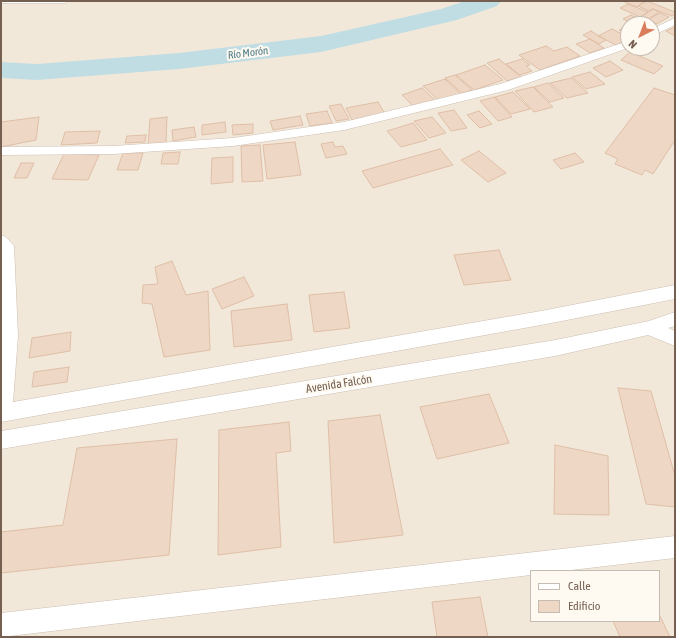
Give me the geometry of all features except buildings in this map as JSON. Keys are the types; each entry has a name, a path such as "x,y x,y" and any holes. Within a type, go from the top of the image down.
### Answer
{"street":[{"path":"660,29 675,21"},
{"path":"1,151 114,150 225,142 344,126 504,87 620,47"},
{"path":"1,241 6,246 9,336 2,413 533,320 675,292"},
{"name":"Avenida Falcón","path":"1,440 555,348 649,328 675,319"},
{"path":"649,328 675,339"},
{"path":"1,625 675,547"}],"lane":[{"path":"1,1 65,1"}],"shaded area":[{"path":"1,1 675,1 675,637 1,637"}],"waterway":[{"name":"Río Morón","path":"1,70 37,72 179,61 321,44 448,15 489,1"}]}
